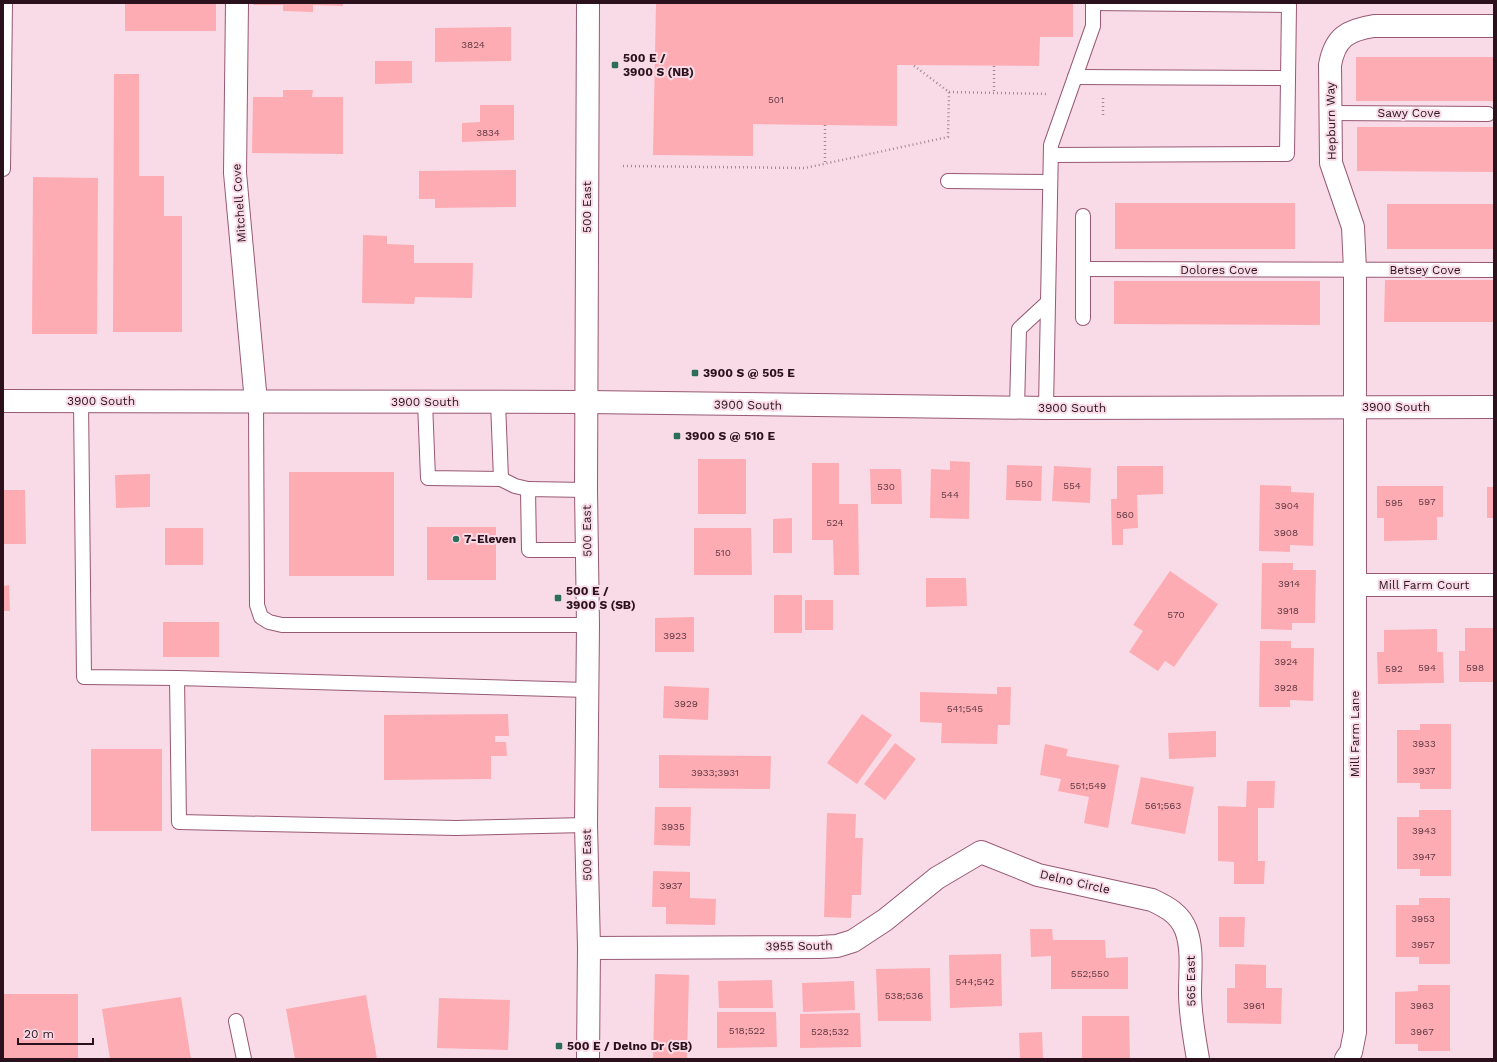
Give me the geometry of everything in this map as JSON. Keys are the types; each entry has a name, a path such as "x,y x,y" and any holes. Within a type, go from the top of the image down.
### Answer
{"street":[{"name":"Mitchell Cove","path":"237,3 235,173 256,402"},
{"name":"500 East","path":"588,3 586,490 588,550 586,825 589,948 588,1059"},
{"name":"Hepburn Way","path":"1356,407 1355,270 1353,227 1331,163 1330,65 1332,54 1342,37 1350,31 1361,28 1374,26 1494,26"},
{"name":"3900 South","path":"3,401 587,402 1017,408 1494,407"},
{"name":"Mill Farm Lane","path":"1346,1059 1351,1052 1355,1032 1354,585 1356,407"},
{"name":"Mill Farm Court","path":"1354,585 1494,585"},
{"name":"3955 South","path":"589,948 837,946 853,941 885,920 938,878 981,852"},
{"name":"Delno Circle","path":"981,852 1038,874 1152,900 1170,909"},
{"name":"565 East","path":"1170,909 1186,930 1190,949 1192,1026 1198,1059"}],"lane":[{"path":"3,169 5,3"},
{"path":"1046,408 1050,155 1051,145 1093,26 1093,3 1289,5 1287,154 1050,155"},
{"path":"1075,77 1288,78"},
{"name":"Sawy Cove","path":"1330,113 1488,114"},
{"path":"948,181 1050,182"},
{"path":"1082,216 1082,318"},
{"name":"Dolores Cove","path":"1082,269 1355,270"},
{"name":"Betsey Cove","path":"1355,270 1494,270"},
{"path":"1017,408 1019,329 1048,302"},
{"path":"81,401 84,676 587,690"},
{"path":"256,402 257,605 260,617 269,622 282,624 588,625"},
{"path":"426,402 428,478 501,479 515,486 528,489 586,490"},
{"path":"498,402 501,479"},
{"path":"528,489 529,550 588,550"},
{"path":"177,678 179,822 456,828 586,825"},
{"path":"236,1020 244,1059"}],"path":[{"path":"913,65 949,92 1056,94"},
{"path":"994,66 994,92"},
{"path":"623,73 655,73"},
{"path":"623,166 805,168 948,137 949,92"},
{"path":"825,125 825,164"}],"building":[{"path":"125,3 216,3 216,31 125,31"},
{"path":"253,3 343,3 343,6 313,5 313,12 283,11 283,5 253,5"},
{"path":"656,3 1073,3 1073,37 1040,37 1039,66 897,65 897,126 753,124 753,156 653,155"},
{"path":"511,27 511,61 435,62 435,28"},
{"path":"1356,57 1494,57 1494,101 1356,101"},
{"path":"375,61 412,61 412,83 375,84"},
{"path":"114,74 139,74 139,176 164,176 164,216 182,216 182,332 113,332"},
{"path":"283,90 313,90 312,97 343,97 343,154 252,153 253,97 283,97"},
{"path":"480,105 514,105 514,140 462,142 462,123 480,122"},
{"path":"1357,127 1494,127 1494,172 1357,171"},
{"path":"516,170 516,207 435,208 435,199 419,199 419,171"},
{"path":"33,177 98,178 97,334 32,334"},
{"path":"1115,203 1295,203 1295,249 1115,249"},
{"path":"1387,204 1494,204 1494,249 1387,249"},
{"path":"363,235 387,236 387,244 414,245 414,263 473,263 472,298 415,297 414,304 362,303"},
{"path":"1385,280 1494,280 1494,322 1384,322"},
{"path":"1114,281 1320,281 1320,325 1114,324"},
{"path":"698,459 746,459 746,514 698,514"},
{"path":"950,461 970,462 969,519 930,518 931,469 950,470"},
{"path":"812,463 839,463 839,504 858,504 859,575 834,575 833,540 812,540"},
{"path":"1007,465 1042,466 1041,501 1006,500"},
{"path":"1054,466 1091,468 1090,503 1052,501"},
{"path":"1117,466 1163,466 1163,494 1137,495 1138,528 1123,529 1123,545 1112,545 1111,499 1117,499"},
{"path":"870,469 901,469 902,504 871,504"},
{"path":"289,472 394,472 394,576 289,576"},
{"path":"150,474 150,507 116,508 115,475"},
{"path":"1260,485 1291,486 1291,492 1314,493 1313,546 1290,545 1290,552 1259,551"},
{"path":"1377,486 1443,486 1443,517 1437,517 1437,540 1384,541 1384,518 1377,518"},
{"path":"1487,487 1494,487 1494,518 1487,518"},
{"path":"3,490 25,490 26,544 3,544"},
{"path":"792,518 792,553 773,553 773,519"},
{"path":"427,527 496,527 496,580 427,580"},
{"path":"165,528 203,528 203,565 165,565"},
{"path":"694,528 751,528 752,575 694,575"},
{"path":"1262,563 1293,563 1293,570 1316,570 1315,623 1292,623 1292,630 1261,629"},
{"path":"1170,571 1218,604 1174,667 1165,661 1158,671 1129,652 1143,631 1133,625"},
{"path":"926,578 966,578 967,606 926,607"},
{"path":"9,585 10,611 3,611 3,586"},
{"path":"774,595 802,595 802,633 774,633"},
{"path":"805,600 833,600 833,630 805,630"},
{"path":"694,617 694,652 655,652 655,618"},
{"path":"163,622 219,622 219,657 163,657"},
{"path":"1465,628 1494,628 1494,682 1459,682 1459,651 1465,651"},
{"path":"1437,629 1437,652 1443,652 1444,683 1378,684 1377,652 1384,652 1384,630"},
{"path":"1260,641 1291,641 1291,648 1314,648 1313,701 1290,700 1290,707 1259,707"},
{"path":"664,686 709,688 708,720 663,718"},
{"path":"997,687 1011,687 1010,725 998,725 997,744 941,743 942,723 920,722 920,692 997,694"},
{"path":"508,714 509,736 495,736 495,742 506,742 507,756 491,756 491,779 384,780 384,715"},
{"path":"862,714 892,735 857,784 827,763"},
{"path":"1420,724 1451,724 1451,789 1420,789 1420,783 1397,783 1397,730 1420,730"},
{"path":"1216,731 1216,757 1169,759 1168,733"},
{"path":"895,743 916,759 885,800 864,784"},
{"path":"1045,744 1068,749 1066,756 1119,765 1108,828 1084,823 1089,797 1058,791 1061,779 1040,775"},
{"path":"91,749 162,749 162,831 91,831"},
{"path":"659,755 771,756 770,789 659,788"},
{"path":"1141,777 1194,787 1185,834 1131,824"},
{"path":"1247,781 1275,781 1274,808 1258,808 1258,861 1265,861 1264,884 1234,884 1234,862 1218,861 1218,806 1246,807"},
{"path":"655,807 691,807 690,846 654,845"},
{"path":"1419,810 1451,810 1451,876 1420,876 1420,869 1397,869 1397,817 1419,817"},
{"path":"827,813 856,814 855,838 863,838 861,895 852,895 851,918 824,917"},
{"path":"653,871 690,872 690,898 716,899 715,925 666,924 666,907 652,907"},
{"path":"1419,898 1450,898 1450,964 1419,964 1419,957 1396,957 1396,905 1419,905"},
{"path":"1219,917 1245,917 1244,947 1219,947"},
{"path":"1030,929 1052,929 1053,940 1105,940 1106,958 1128,957 1128,989 1051,989 1051,956 1031,957"},
{"path":"1001,954 1002,1006 950,1008 949,955"},
{"path":"1235,964 1266,965 1266,988 1282,988 1281,1024 1227,1023 1227,988 1235,988"},
{"path":"930,968 931,1021 878,1021 876,969"},
{"path":"655,974 689,975 687,1059 653,1059"},
{"path":"772,980 773,1008 719,1008 718,981"},
{"path":"854,981 855,1010 803,1012 802,983"},
{"path":"1418,985 1450,985 1450,1051 1418,1051 1418,1044 1395,1044 1395,992 1418,991"},
{"path":"3,994 78,994 78,1059 3,1059"},
{"path":"366,995 377,1059 295,1059 286,1009"},
{"path":"181,997 191,1059 110,1059 102,1009"},
{"path":"439,998 510,1000 508,1050 437,1048"},
{"path":"717,1012 776,1012 777,1047 717,1048"},
{"path":"860,1013 861,1047 800,1048 800,1014"},
{"path":"1082,1016 1129,1016 1130,1059 1082,1059"},
{"path":"1042,1032 1043,1059 1020,1059 1019,1033"}],"place":[{"name":"500 E / 3900 S (NB)","path":"615,65"},
{"name":"3900 S @ 505 E","path":"695,373"},
{"name":"3900 S @ 510 E","path":"677,436"},
{"name":"7-Eleven","path":"456,539"},
{"name":"500 E / 3900 S (SB)","path":"558,598"},
{"name":"500 E / Delno Dr (SB)","path":"559,1046"}]}
